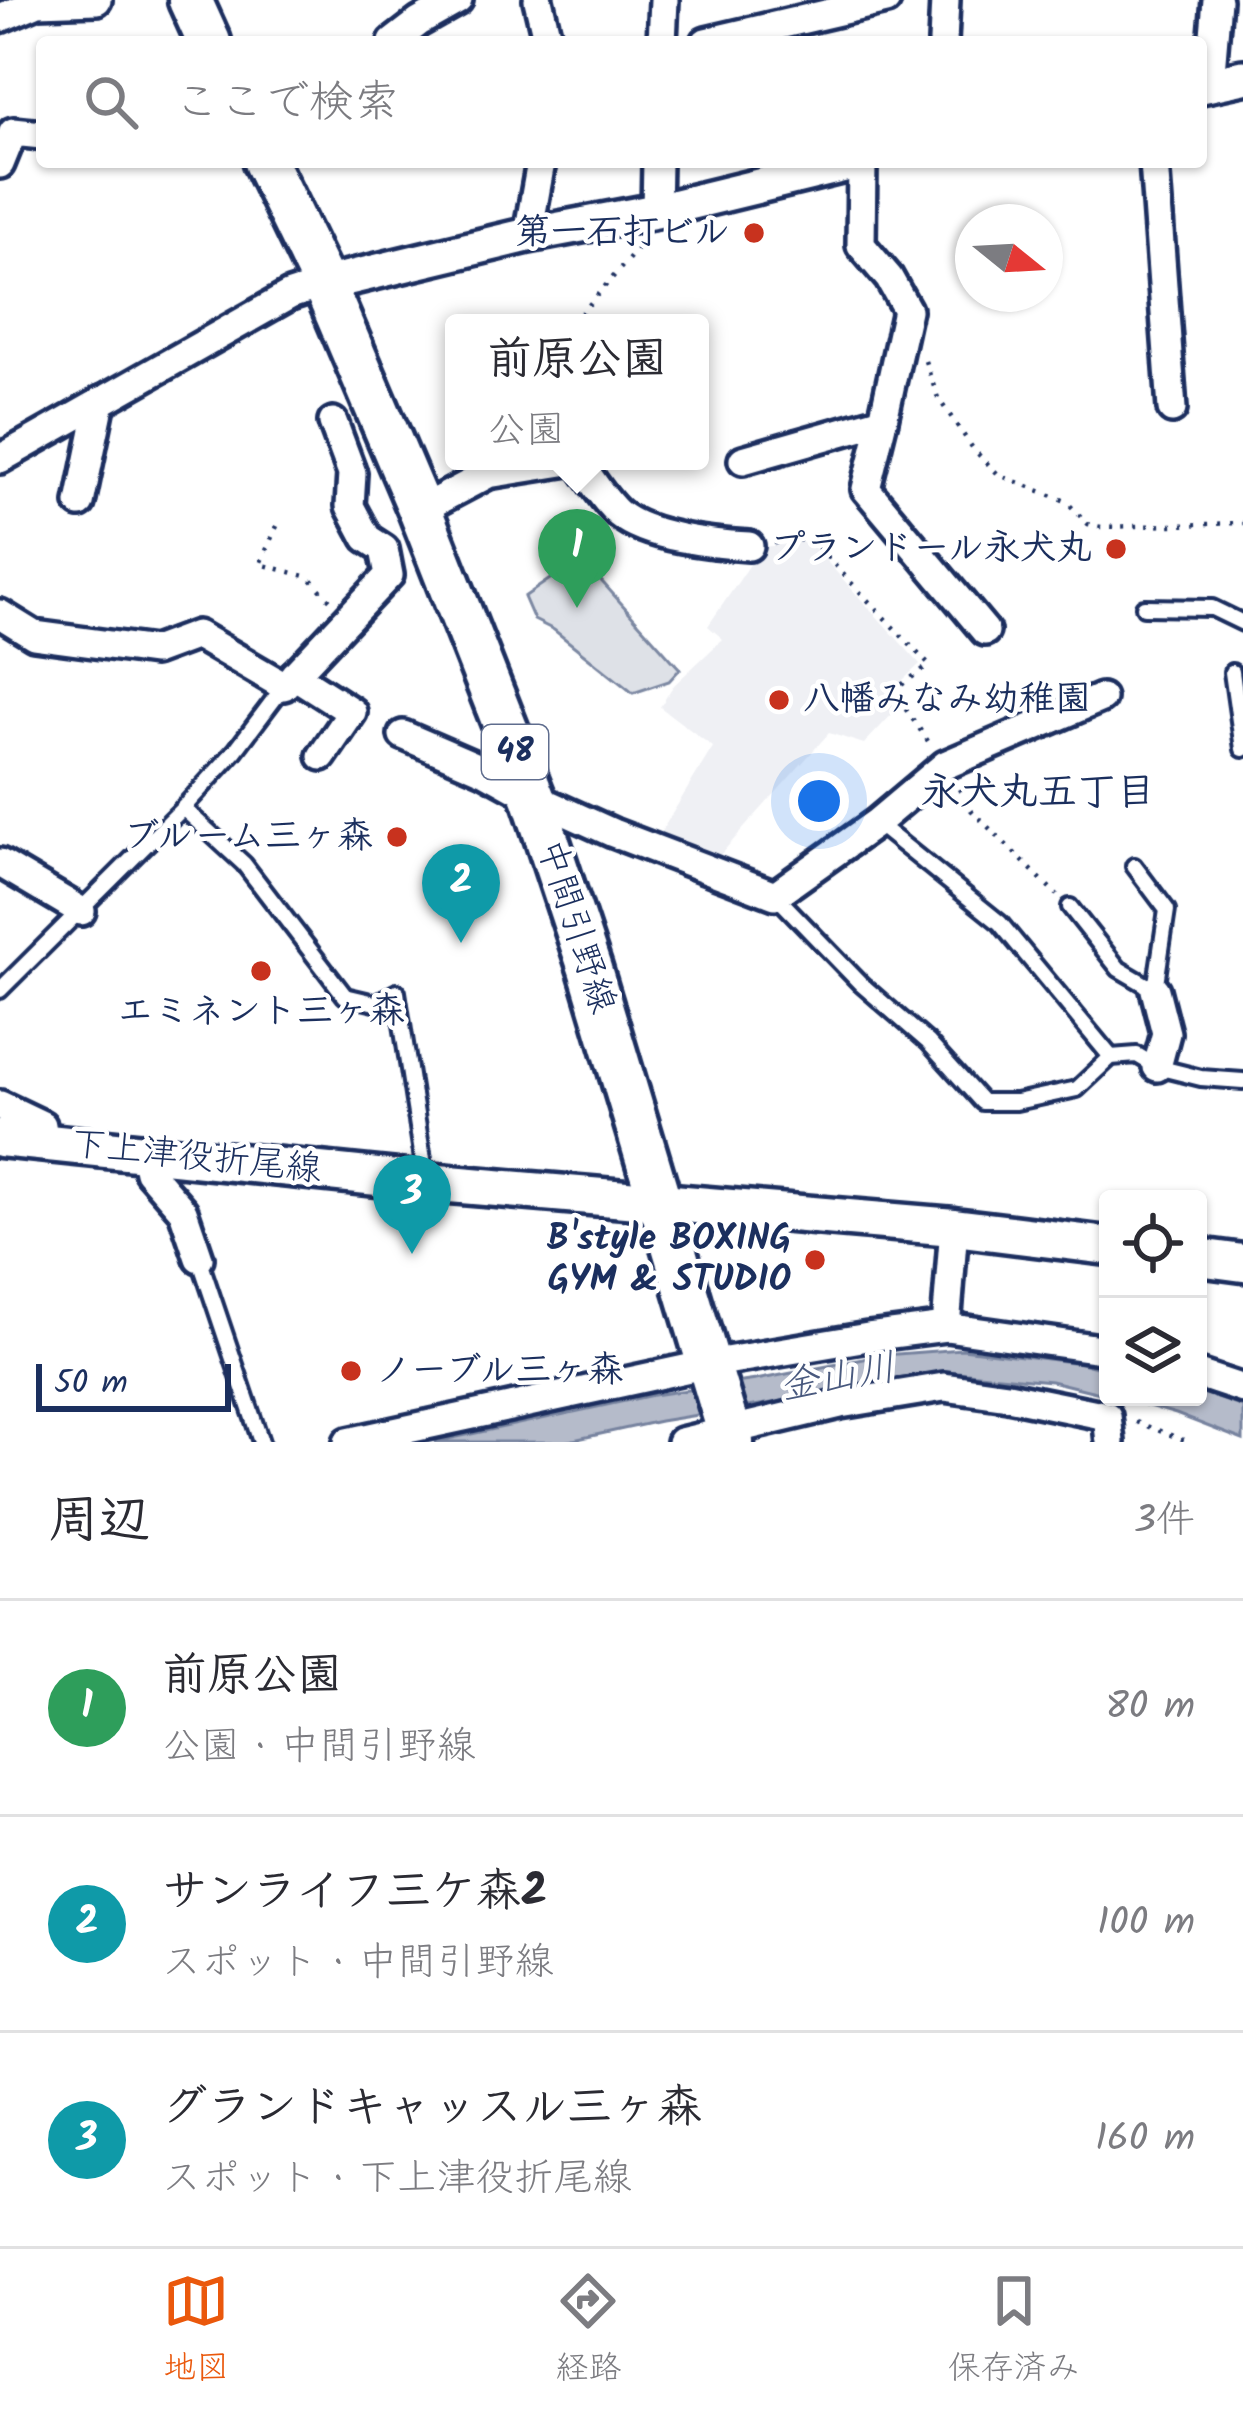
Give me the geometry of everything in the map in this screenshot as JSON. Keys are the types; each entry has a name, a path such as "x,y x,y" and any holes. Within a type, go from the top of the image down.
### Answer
{"main road":[{"path":"190,0 206,36"},
{"name":"中間引野線","path":"268,168 325,284 533,797 590,969 730,1437"},
{"name":"下上津役折尾線","path":"0,1138 426,1182 954,1227 1099,1245"},
{"path":"1207,1258 1243,1263"}],"street":[{"path":"0,18 38,1 97,0"},
{"path":"413,11 458,0"},
{"path":"538,0 547,36"},
{"path":"662,36 664,0"},
{"path":"724,36 801,10 886,0"},
{"path":"943,36 945,0"},
{"path":"1217,0 1218,82"},
{"path":"0,164 18,133"},
{"path":"528,235 540,168"},
{"path":"656,211 657,168"},
{"path":"0,459 290,295 528,235 656,211 834,168"},
{"path":"859,168 861,245 889,278 907,310 866,489 986,631"},
{"path":"1154,168 1172,409"},
{"path":"80,503 101,401"},
{"path":"743,460 883,419"},
{"path":"289,681 389,575 384,549 367,538 350,506 352,473 333,422"},
{"path":"420,510 488,474 514,470"},
{"path":"581,470 620,515 650,529 703,543 748,546"},
{"path":"0,614 34,635 154,651 197,634 352,712 322,756"},
{"path":"403,735 613,833 775,895 945,765 1101,698"},
{"path":"0,863 81,910"},
{"path":"1155,990 1166,1033 1157,1067"},
{"path":"0,1105 42,1125 44,1142"},
{"path":"145,1153 149,1172 183,1211 199,1258"},
{"path":"946,1327 954,1227"},
{"path":"348,1442 708,1364 868,1336 946,1327 1099,1349"},
{"path":"1207,1377 1243,1389"},
{"path":"681,1442 730,1437 839,1404 944,1387 1008,1396 1108,1429"}],"lane":[{"path":"1144,607 1212,608 1243,623"},
{"path":"1232,672 1243,749"},
{"path":"0,990 183,808 236,751 289,681"},
{"path":"183,808 244,864 345,996 375,1003 397,992 426,1182"},
{"path":"875,823 1000,923 1112,1057"},
{"path":"1070,907 1119,969 1155,990 1167,910 1134,866"},
{"path":"775,895 861,984 928,1042 982,1102 1016,1102 1077,1089 1112,1057 1137,1055 1157,1067 1202,1078 1243,1081"},
{"path":"199,1258 261,1442"}],"path":[{"path":"581,314 658,226 656,211"},
{"path":"907,310 938,398 974,450 999,475 1066,501 1088,524 1243,523"},
{"path":"277,526 260,564 309,577 347,619"},
{"path":"748,546 810,538 929,664 893,691 970,810 1070,907"},
{"path":"1108,1429 1136,1421 1189,1442"}],"shaded area":[{"name":"八幡みなみ幼稚園","path":"809,542 920,664 888,694 899,707 864,744 829,733 712,864 656,840 713,747 660,707 673,686 723,639 708,626 762,547"},
{"path":"570,546 680,669 669,681 633,693 554,630 534,620 524,597 553,577"}],"water":[{"name":"金山川","path":"962,1349 1081,1363 1099,1368 1099,1393 1051,1381 946,1371 853,1384 564,1442 434,1442 653,1395 884,1355"},
{"path":"1207,1394 1243,1407 1243,1440 1149,1406 1207,1406"}],"place":[{"name":"第一石打ビル","path":"754,233"},
{"name":"プランドール永犬丸","path":"1116,549"},
{"name":"前原公園","path":"577,608"},
{"name":"八幡みなみ幼稚園","path":"779,700"},
{"name":"ブルーム三ヶ森","path":"397,837"},
{"name":"サンライフ三ケ森2","path":"461,943"},
{"name":"エミネント三ヶ森","path":"261,971"},
{"name":"グランドキャッスル三ヶ森","path":"412,1254"},
{"name":"B'style BOXING GYM & STUDIO","path":"815,1260"},
{"name":"ノーブル三ヶ森","path":"351,1371"}],"district":[{"name":"永犬丸五丁目","path":"1038,794"}]}
